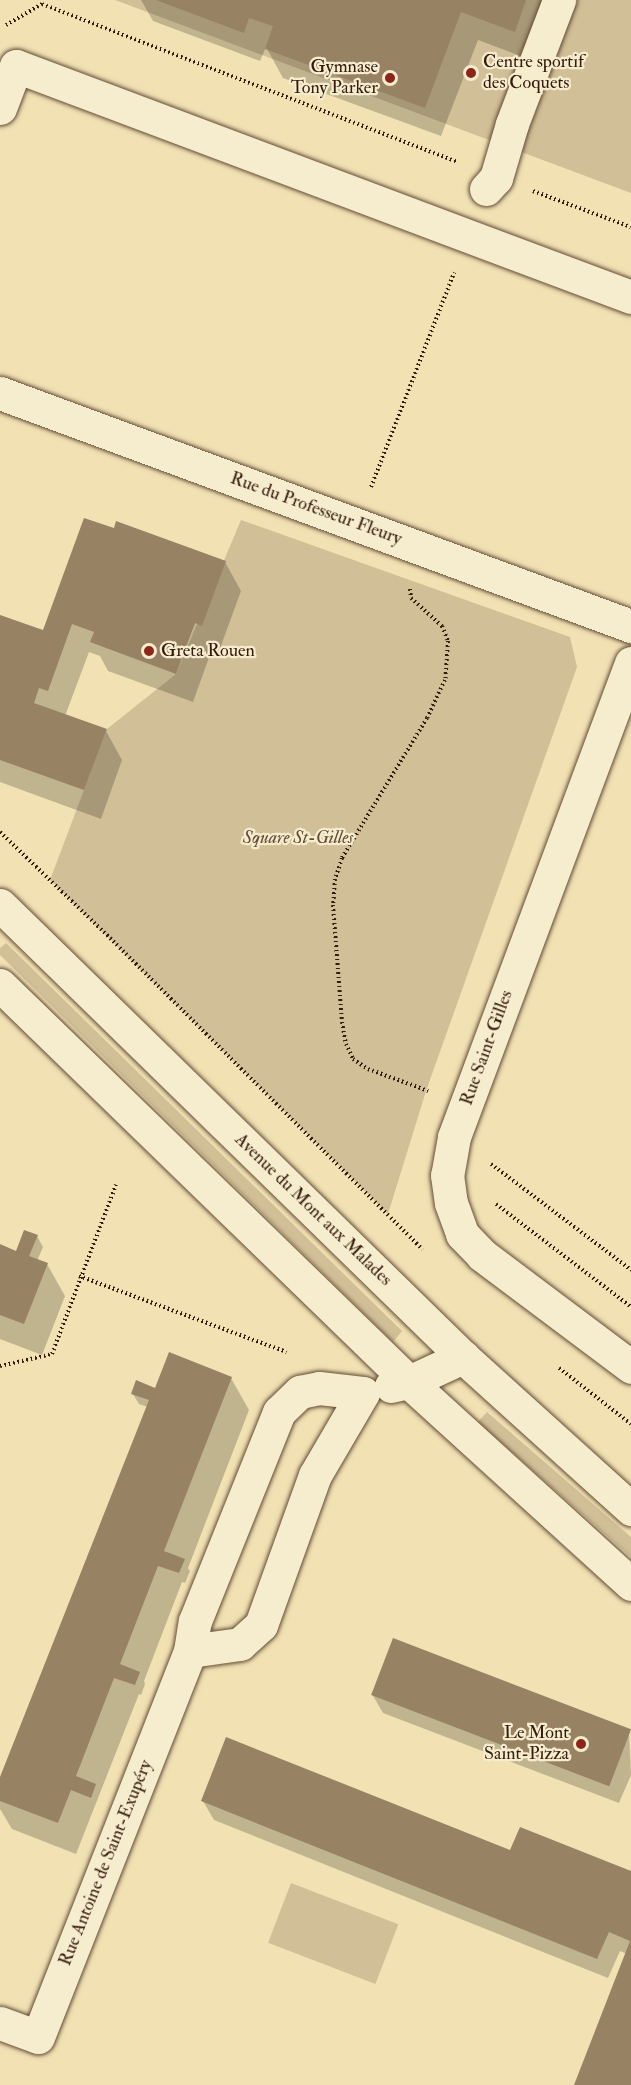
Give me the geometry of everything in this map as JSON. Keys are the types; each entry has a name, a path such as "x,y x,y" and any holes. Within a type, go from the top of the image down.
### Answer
{"street":[{"path":"491,183 559,0"},
{"path":"0,108 8,58 469,237 631,297"},
{"name":"Rue du Professeur Fleury","path":"0,393 631,626"},
{"name":"Rue Saint-Gilles","path":"631,663 454,1137 447,1175 451,1203 462,1234 482,1255 631,1367"},
{"name":"Avenue du Mont aux Malades","path":"0,905 463,1358 631,1509"},
{"path":"0,985 409,1382 631,1584"},
{"name":"Rue Antoine de Saint-Exupéry","path":"0,2023 38,2037 190,1651 195,1621 279,1412 300,1392 319,1388 363,1393 409,1382 463,1358"},
{"path":"190,1651 213,1645 240,1644 261,1625 315,1475 363,1393"}],"path":[{"path":"0,29 42,4 491,183 631,227"},
{"path":"357,524 432,326 469,237"},
{"path":"410,580 411,598 442,626 448,641 446,680 427,718 342,858 334,879 333,905 342,1023 346,1044 353,1059 368,1069 431,1092"},
{"path":"0,832 119,946 429,1257"},
{"path":"454,1137 631,1270"},
{"path":"0,1366 52,1354 79,1276 116,1185"},
{"path":"491,1200 631,1307"},
{"path":"79,1276 295,1355"},
{"path":"558,1367 631,1424"}],"green space":[{"name":"Centre sportif des Coquets","path":"115,0 631,0 631,193 505,146"},
{"name":"Square St-Gilles","path":"241,520 570,637 577,667 426,1091 388,1214 50,880 107,729 176,674"},
{"path":"6,943 402,1331 393,1342 0,955 0,948"},
{"path":"487,1412 631,1537 631,1557 478,1422"},
{"path":"291,1883 398,1924 375,1984 268,1943"}],"building":[{"name":"Gymnase Tony Parker","path":"156,0 526,0 515,32 461,12 425,108 265,49 273,26 249,18 244,33"},
{"name":"Greta Rouen","path":"84,518 114,528 116,521 226,561 202,626 195,623 176,674 90,642 94,632 72,624 48,691 39,688 34,703 107,729 84,790 0,760 0,615 43,630"},
{"path":"24,1230 38,1235 29,1256 48,1263 24,1324 0,1315 0,1244 16,1251"},
{"path":"169,1352 232,1377 164,1551 185,1559 179,1573 158,1566 120,1664 140,1672 135,1685 114,1678 76,1776 96,1784 91,1798 71,1790 58,1823 0,1801 0,1777 149,1400 131,1394 136,1380 155,1388"},
{"path":"393,1638 631,1729 609,1786 371,1695"},
{"path":"226,1737 510,1850 520,1827 631,1871 631,2085 574,2085 630,1941 609,1932 597,1959 201,1801"}],"place":[{"name":"Centre sportif des Coquets","path":"471,73"},
{"name":"Gymnase Tony Parker","path":"390,78"},
{"name":"Greta Rouen","path":"149,651"},
{"name":"Le Mont Saint-Pizza","path":"581,1744"}]}
